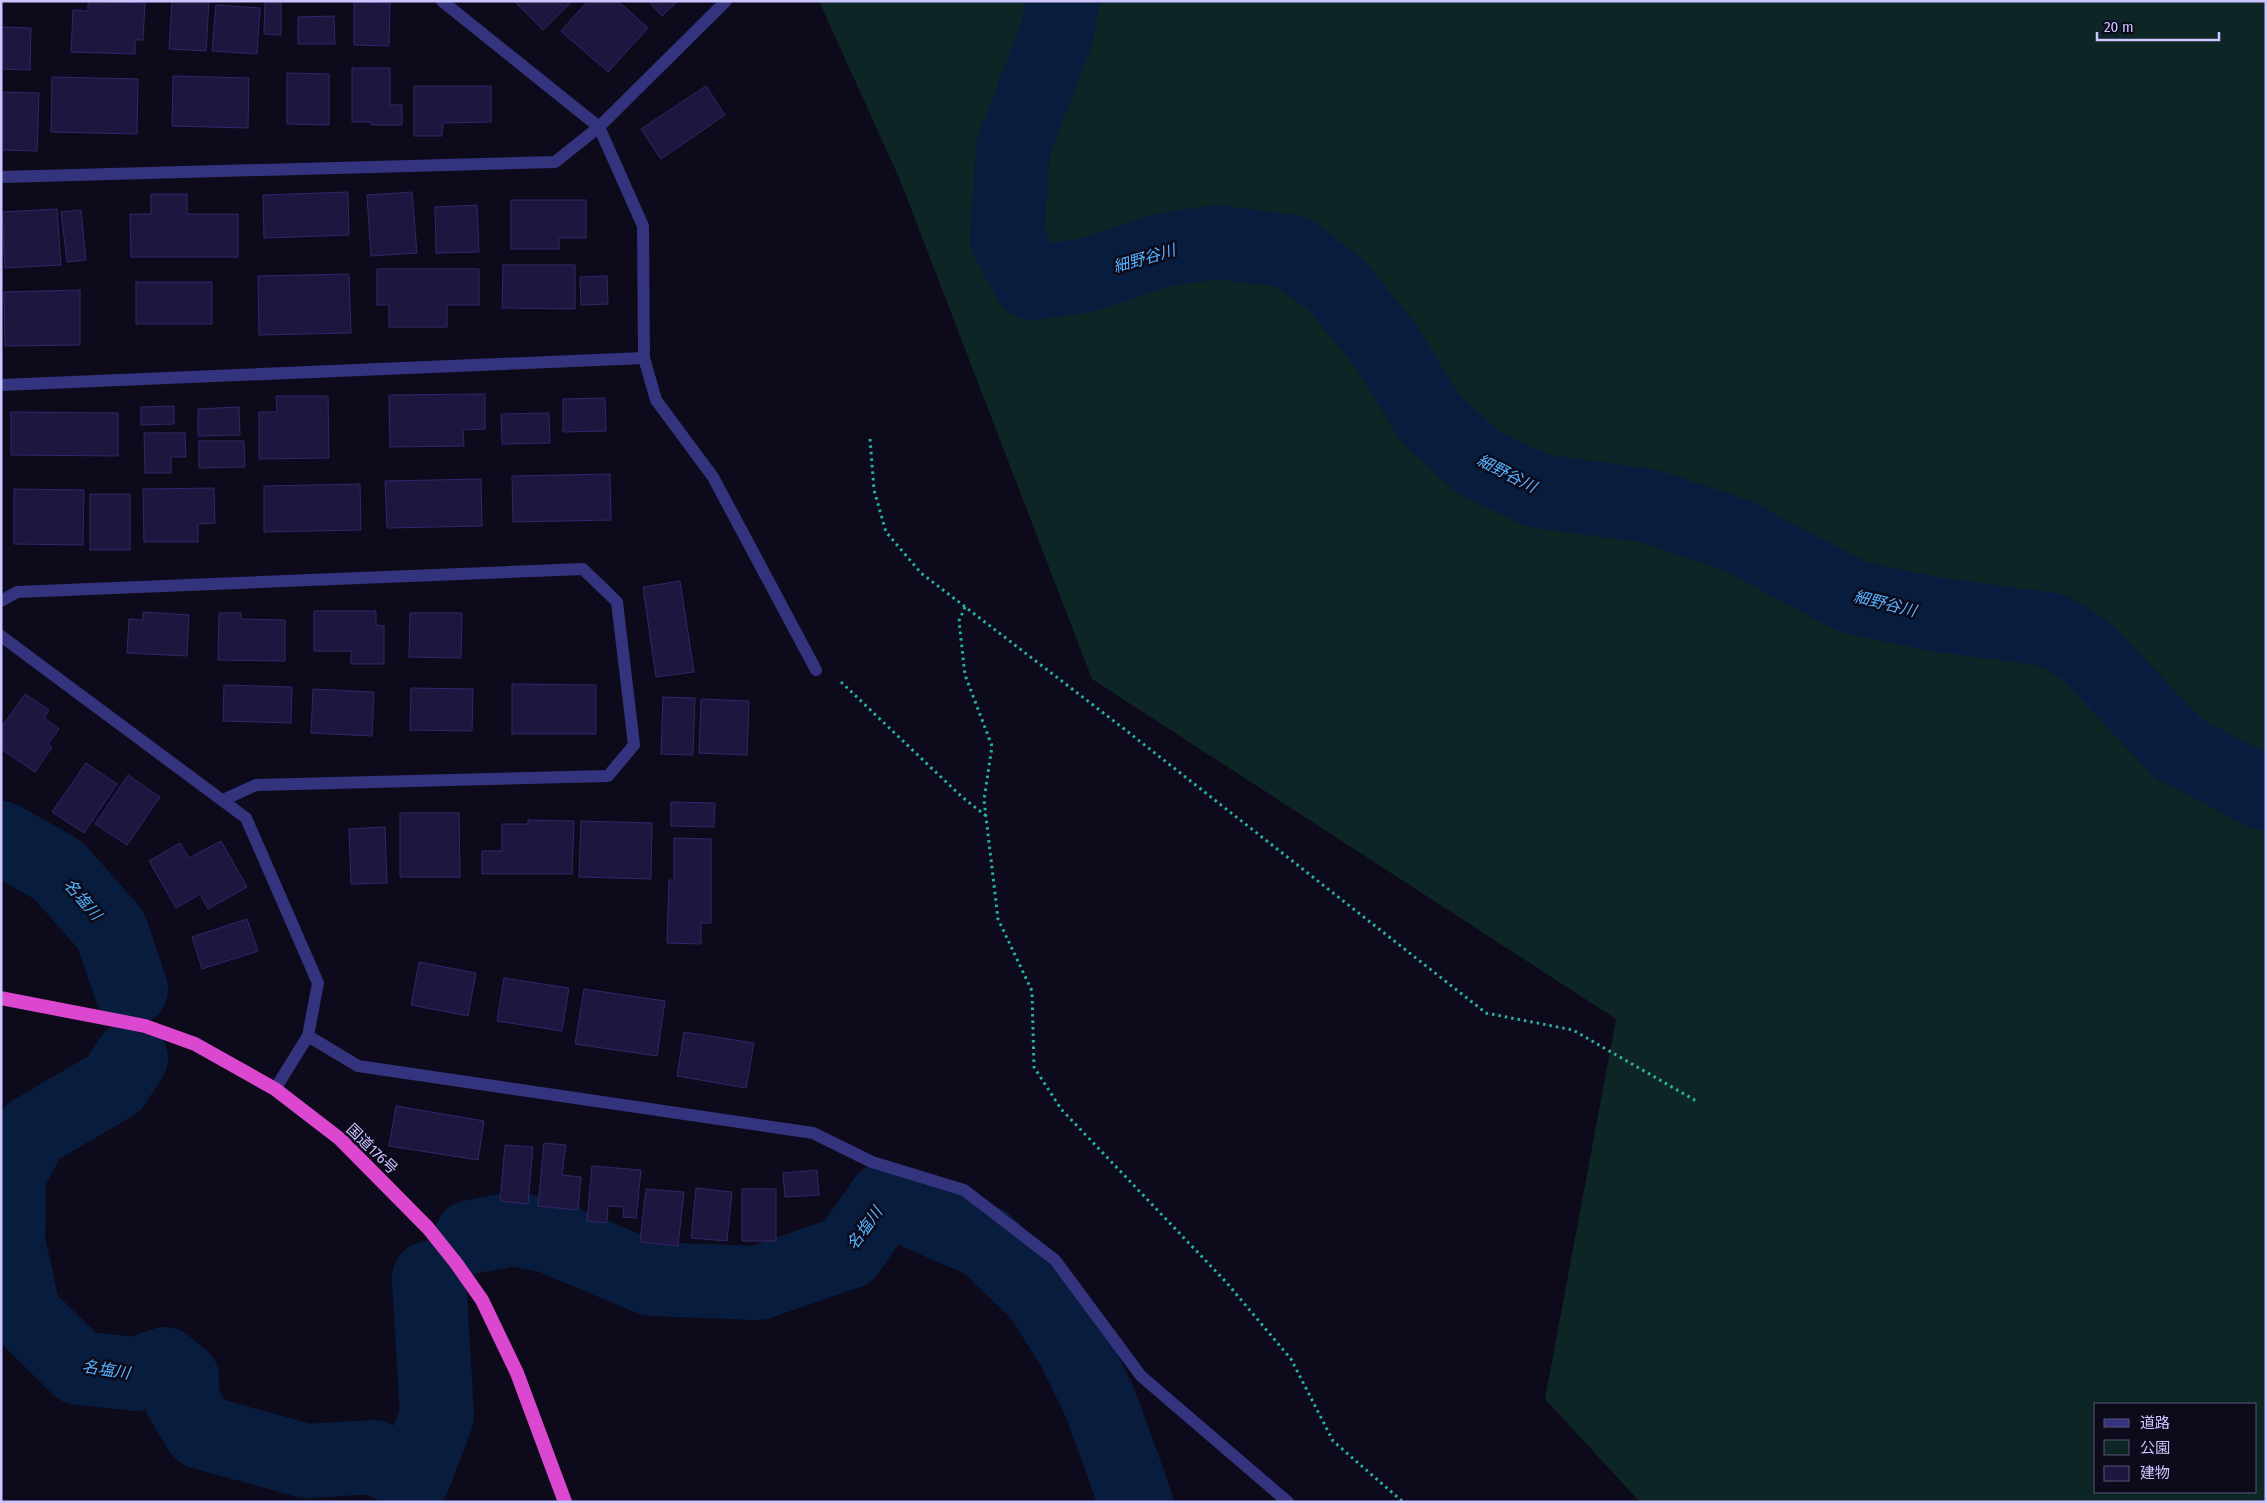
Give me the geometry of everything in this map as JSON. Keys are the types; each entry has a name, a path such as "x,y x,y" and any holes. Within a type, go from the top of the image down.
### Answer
{"highway":[{"name":"国道176号","path":"1,998 145,1026 196,1044 275,1089 340,1139 428,1228 456,1262 482,1300 502,1338 517,1373 565,1502"}],"street":[{"path":"442,1 599,127 643,226 644,358 656,400 714,477 816,670"},
{"path":"1,177 555,162 599,127 726,1"},
{"path":"1,385 644,358"},
{"path":"1,601 17,592 583,569 618,602 634,745 608,776 256,785 223,800"},
{"path":"1,636 246,818 318,983 308,1036 275,1089"},
{"path":"308,1036 358,1066 813,1133 872,1162 964,1190 1055,1260 1141,1376 1288,1502"}],"path":[{"path":"870,438 874,490 886,532 920,573 1486,1013 1573,1030 1698,1102"},
{"path":"965,607 959,621 965,675 992,746 984,800 998,919 1032,991 1034,1067 1061,1109 1226,1282 1291,1359 1333,1441 1403,1502"},
{"path":"816,670 829,671 962,797 985,815"}],"green space":[{"path":"819,1 2266,1 2266,1502 1640,1502 1545,1399 1616,1019 1092,679 900,180"}],"building":[{"path":"88,1 145,3 143,40 135,40 135,54 71,52 73,10 88,11"},
{"path":"172,1 209,1 206,51 169,49"},
{"path":"265,1 281,1 281,35 264,34"},
{"path":"514,1 572,1 543,30"},
{"path":"588,1 618,1 648,28 608,72 561,31"},
{"path":"648,1 678,1 662,16"},
{"path":"354,2 390,3 389,46 354,45"},
{"path":"216,5 260,8 257,54 212,51"},
{"path":"334,16 335,44 298,44 298,17"},
{"path":"1,27 31,28 30,70 1,69"},
{"path":"352,68 390,68 390,105 402,105 402,125 371,125 371,122 352,122"},
{"path":"287,73 329,74 329,125 287,124"},
{"path":"173,76 249,78 248,128 172,126"},
{"path":"52,77 138,79 137,134 51,132"},
{"path":"414,86 491,86 491,122 443,123 442,136 414,136"},
{"path":"706,86 725,115 661,159 641,129"},
{"path":"1,92 39,93 37,151 1,150"},
{"path":"348,192 349,235 264,238 263,195"},
{"path":"412,192 417,253 371,256 367,195"},
{"path":"151,194 187,194 187,214 238,214 238,257 131,257 130,214 151,214"},
{"path":"511,200 586,200 586,238 559,238 559,249 511,249"},
{"path":"477,205 479,252 436,253 435,207"},
{"path":"57,209 61,265 5,268 2,212"},
{"path":"81,210 86,260 67,262 61,212"},
{"path":"503,265 575,265 575,309 502,308"},
{"path":"377,269 479,269 479,305 447,305 447,327 389,327 389,305 377,305"},
{"path":"349,274 351,333 259,335 258,276"},
{"path":"607,276 608,304 581,305 580,277"},
{"path":"136,282 212,282 212,324 136,324"},
{"path":"80,290 80,345 5,346 4,292"},
{"path":"485,394 485,429 463,430 464,446 390,447 389,395"},
{"path":"276,396 328,396 329,458 259,459 259,412 277,412"},
{"path":"605,398 606,431 563,432 563,399"},
{"path":"174,406 174,424 141,425 141,407"},
{"path":"239,407 240,435 198,436 198,409"},
{"path":"11,412 118,413 118,456 11,455"},
{"path":"549,413 550,443 502,444 501,414"},
{"path":"144,433 185,433 186,457 171,457 171,473 145,473"},
{"path":"199,441 244,441 245,467 199,468"},
{"path":"610,474 611,520 513,522 512,476"},
{"path":"481,479 482,526 387,528 385,481"},
{"path":"360,484 361,530 264,532 264,486"},
{"path":"214,488 215,523 198,524 198,542 144,542 143,489"},
{"path":"14,489 84,490 83,545 14,544"},
{"path":"90,494 130,494 130,550 90,550"},
{"path":"680,581 694,672 656,677 643,587"},
{"path":"314,611 376,611 376,625 384,626 384,664 351,664 351,651 314,651"},
{"path":"143,612 189,615 187,656 127,653 129,619 143,620"},
{"path":"219,613 241,613 241,619 285,620 285,661 218,660"},
{"path":"410,613 462,613 461,658 409,657"},
{"path":"512,684 596,685 596,734 512,734"},
{"path":"224,685 292,687 291,723 223,721"},
{"path":"411,688 473,689 472,731 410,730"},
{"path":"313,689 374,692 372,736 311,733"},
{"path":"25,694 49,710 44,718 59,729 48,744 52,747 35,772 1,749 1,728"},
{"path":"663,697 695,698 693,755 661,754"},
{"path":"701,699 749,701 747,755 699,753"},
{"path":"86,763 117,784 84,833 52,812"},
{"path":"128,775 160,797 127,845 95,824"},
{"path":"671,802 715,803 714,827 671,826"},
{"path":"400,813 459,813 460,877 400,877"},
{"path":"528,820 574,821 572,874 482,874 482,851 502,851 502,824 528,824"},
{"path":"581,821 652,823 651,879 579,877"},
{"path":"385,827 387,883 351,884 349,829"},
{"path":"674,838 711,839 711,923 701,923 701,944 667,943 669,880 674,880"},
{"path":"221,841 247,887 208,909 200,894 176,908 149,861 180,843 189,858"},
{"path":"247,919 258,951 202,969 192,937"},
{"path":"419,962 476,973 468,1016 411,1005"},
{"path":"504,978 569,988 562,1031 497,1021"},
{"path":"584,989 665,1001 657,1056 575,1044"},
{"path":"684,1032 754,1043 746,1088 677,1076"},
{"path":"396,1106 484,1121 478,1160 389,1146"},
{"path":"544,1143 566,1145 562,1175 581,1177 578,1210 538,1206"},
{"path":"505,1145 533,1147 528,1204 500,1201"},
{"path":"592,1166 641,1170 636,1218 623,1217 624,1207 608,1206 607,1223 587,1221"},
{"path":"817,1170 819,1195 785,1197 783,1173"},
{"path":"696,1188 732,1192 727,1241 691,1238"},
{"path":"646,1189 684,1192 678,1246 640,1242"},
{"path":"742,1189 776,1189 776,1241 742,1241"}],"waterway":[{"name":"細野谷川","path":"1063,1 1056,36 1013,148 1007,239 1031,283 1088,275 1163,250 1217,242 1293,252 1336,285 1386,346 1430,418 1480,464 1539,491 1649,506 1736,535 1853,597 1933,614 2053,630 2086,651 2179,749 2266,794"},
{"name":"名塩川","path":"1,838 58,870 111,930 131,989"},
{"name":"名塩川","path":"131,1058 114,1084 32,1132 9,1175 8,1241 24,1314 79,1368 135,1374 165,1364 182,1378 182,1401 201,1432 306,1461 374,1457 414,1477 437,1416 429,1278"},
{"name":"名塩川","path":"471,1237 513,1229 549,1236 651,1279 758,1283 848,1252 885,1199 985,1242 1040,1295 1074,1349 1101,1405 1136,1502"}]}
